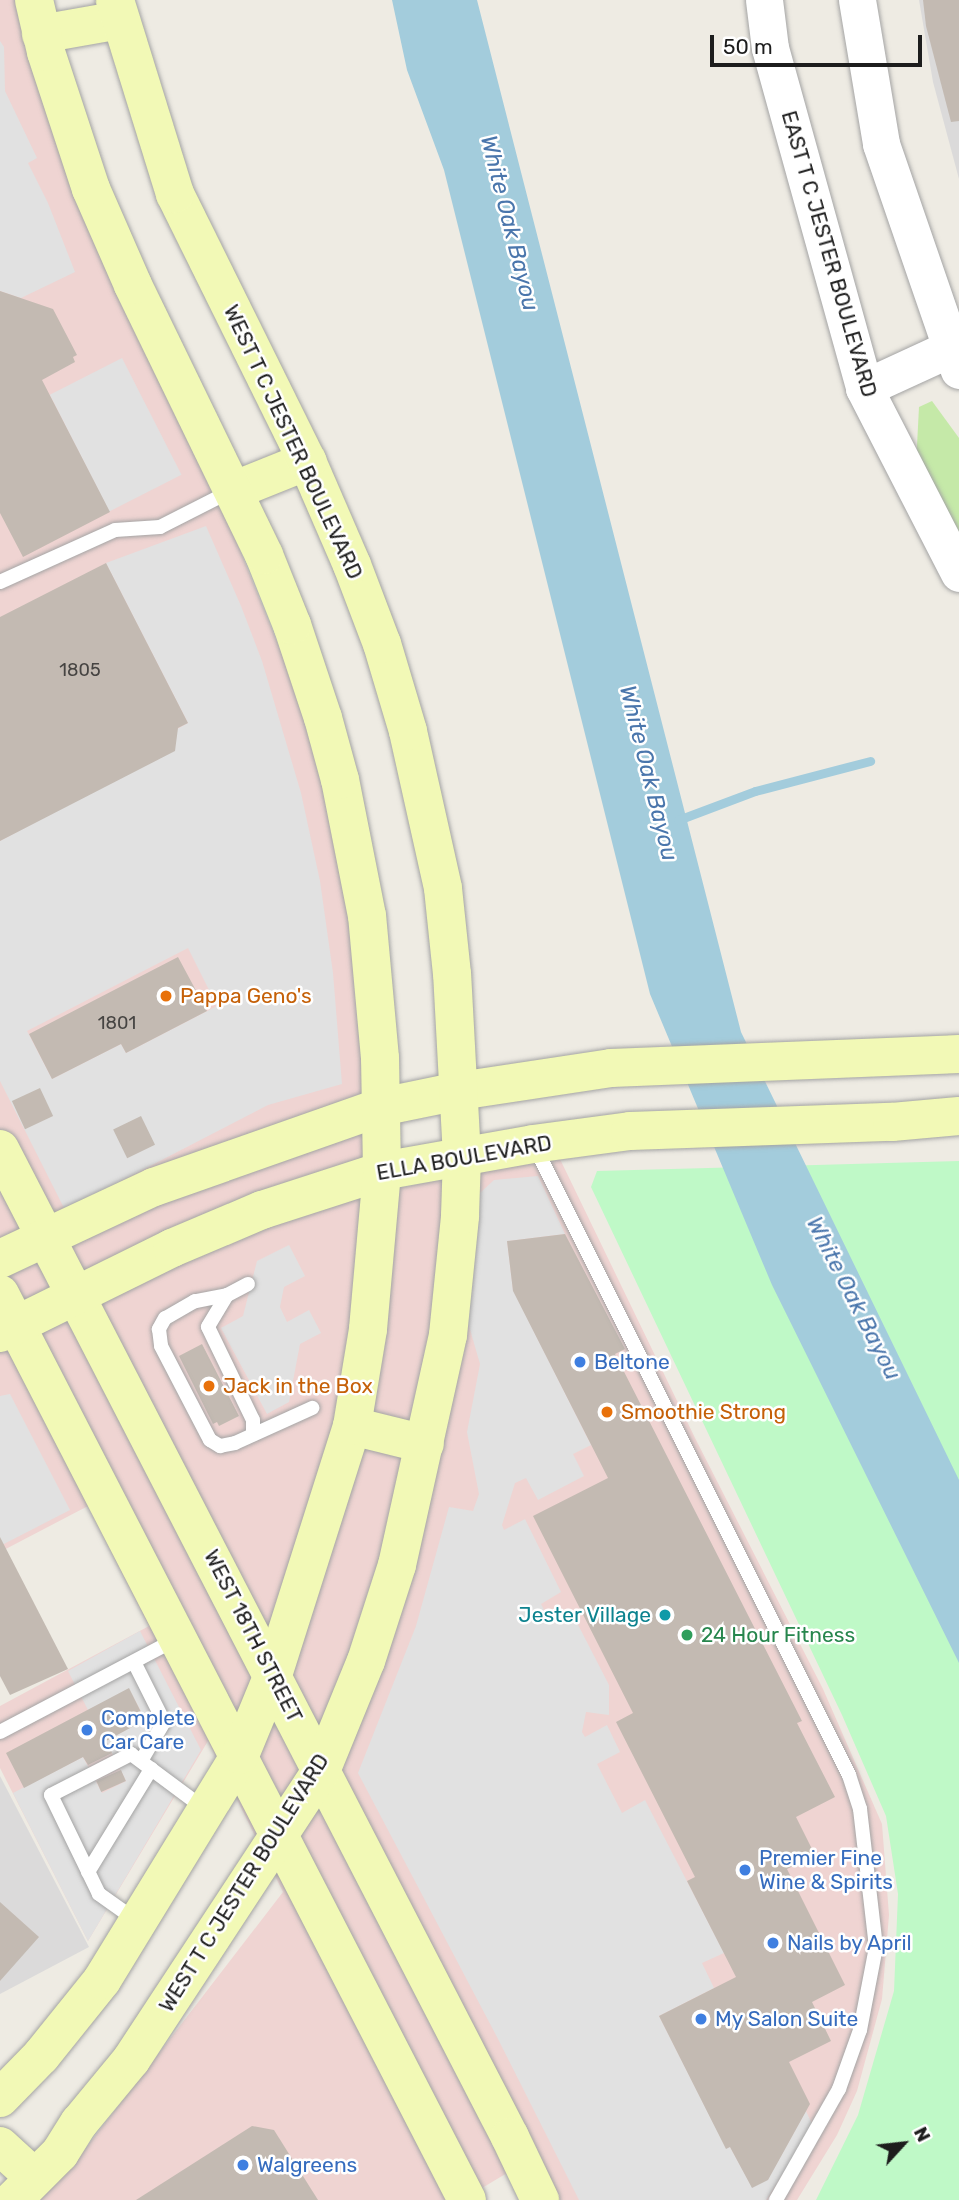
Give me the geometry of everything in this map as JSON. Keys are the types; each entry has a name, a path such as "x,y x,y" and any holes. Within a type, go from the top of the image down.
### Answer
{"main road":[{"path":"0,2098 41,2056 102,1980 240,1755 273,1675 352,1426 368,1329 382,1171 377,1004 369,929 340,780 292,625 235,490 160,343 91,189 38,17 118,10"},
{"name":"WEST T C JESTER BOULEVARD","path":"24,2189 60,2153 79,2123 131,2060 321,1771 366,1661 397,1565 425,1444 448,1335 462,1157 452,974 443,888 408,731 382,644 352,565 307,461 175,194 118,10"},
{"path":"235,490 307,461"},
{"path":"0,1259 154,1187 381,1107 459,1091 611,1068 959,1054"},
{"name":"ELLA BOULEVARD","path":"5,1318 74,1297 172,1248 262,1210 382,1171 533,1144 630,1131 892,1122 959,1116"},
{"name":"WEST 18TH STREET","path":"0,1149 74,1297 273,1675 516,2148 540,2200"},
{"path":"5,1318 179,1638 240,1755 278,1838 467,2200"},
{"path":"352,1426 425,1444"},
{"path":"0,2146 24,2189"}],"street":[{"name":"EAST T C JESTER BOULEVARD","path":"764,0 770,48 863,388 959,573"},
{"path":"857,0 881,145 955,359 863,388"}],"lane":[{"path":"0,582 115,530 160,527 235,490"},
{"path":"533,1144 849,1775 860,1809 876,1947 860,2030 839,2089 776,2200"},
{"path":"248,1284 227,1295 195,1301 165,1318 159,1329 159,1338 210,1440 220,1446 235,1443 312,1408"},
{"path":"227,1295 208,1327 253,1420 253,1434"},
{"path":"0,1732 179,1638"},
{"path":"88,1872 146,1765 164,1722 134,1662"},
{"path":"138,1922 99,1894 51,1795 131,1754 207,1811"}],"shaded area":[{"path":"0,0 18,0 300,699 345,879 373,1193 559,1157 695,1438 823,1689 882,1824 889,1915 882,1999 857,2091 837,2135 797,2200 553,2200 534,2157 462,2200 37,2200 82,2153 283,1892 208,1741 88,1941 0,1768 0,1706 149,1626 88,1506 0,1552"},
{"path":"919,0 959,0 959,179 933,82"},
{"path":"0,41 4,47 5,91 37,158 28,163 48,203 75,272 21,298 0,291"},
{"path":"122,358 181,475 109,511 50,395"},
{"path":"206,526 262,661 301,793 320,881 333,973 342,1084 268,1105 65,1210 0,1081 0,841 175,748 170,733 188,723 106,563","holes":["188,948 217,1006 126,1053 121,1044 52,1079 27,1031"]},
{"path":"538,1176 565,1234 507,1241 513,1290 591,1445 573,1454 584,1476 538,1500 526,1478 515,1483 502,1525 504,1530 525,1519 561,1592 541,1604 551,1624 572,1613 609,1685 609,1715 586,1712 582,1732 585,1737 607,1725 620,1752 597,1764 622,1813 645,1800 724,1953 702,1963 714,1988 659,2016 726,2148 730,2147 752,2187 768,2179 806,2111 813,2126 766,2200 579,2200 358,1773 416,1626 449,1507 473,1511 479,1494 467,1432 480,1364 465,1312 479,1194 494,1180"},
{"path":"289,1245 305,1276 284,1287 280,1307 287,1322 309,1310 321,1333 300,1344 289,1402 267,1414 221,1328 243,1316 257,1261"},
{"path":"10,1394 70,1510 0,1546 0,1396"},
{"path":"140,1631 201,1750 88,1941 13,1793 83,1757 102,1793 126,1781 106,1741 145,1719 129,1689 88,1710 68,1671"},
{"path":"0,1776 89,1947 0,1994"}],"green space":[{"path":"932,401 959,438 959,556 916,465 919,407"},
{"path":"959,1161 959,2200 816,2200 858,2115 894,1991 898,1894 886,1816 842,1715 591,1187 597,1171"}],"water":[{"name":"White Oak Bayou","path":"392,0 477,0 741,1032 959,1480 959,1663 772,1285 650,994 444,170 407,70"}],"building":[{"path":"923,0 959,0 959,121 951,122 926,26"},
{"path":"0,291 53,309 77,355 73,357 75,362 42,380 110,512 23,557 0,513"},
{"path":"106,563 188,723 178,728 175,751 0,841 0,617"},
{"path":"178,957 207,1011 126,1053 121,1044 52,1079 29,1034"},
{"path":"40,1088 53,1116 25,1129 12,1101"},
{"path":"141,1116 155,1145 127,1158 113,1130"},
{"name":"Jester Village","path":"565,1234 625,1349 615,1354 802,1721 797,1723 835,1797 796,1817 815,1855 787,1869 845,1985 812,2002 831,2041 789,2062 810,2104 768,2180 752,2188 730,2147 726,2149 659,2016 736,1977 687,1881 695,1877 616,1722 633,1713 533,1516 608,1478 513,1291 507,1241"},
{"name":"Jack in the Box","path":"202,1344 239,1416 219,1426 217,1422 213,1424 179,1356"},
{"path":"0,1537 68,1669 10,1695 0,1676"},
{"name":"Complete Car Care","path":"129,1688 145,1720 106,1741 112,1753 88,1765 83,1757 24,1788 6,1753"},
{"path":"121,1770 126,1781 101,1792 96,1781"},
{"path":"0,1902 39,1937 0,1981"},
{"name":"Walgreens","path":"252,2126 274,2130 318,2200 136,2200"}],"waterway":[{"name":"White Oak Bayou","path":"678,820 755,791 870,761"}],"place":[{"name":"Pappa Geno's","path":"166,996"},
{"name":"Beltone","path":"580,1362"},
{"name":"Jack in the Box","path":"209,1386"},
{"name":"Smoothie Strong","path":"607,1412"},
{"name":"Jester Village","path":"665,1615"},
{"name":"24 Hour Fitness","path":"687,1635"},
{"name":"Complete Car Care","path":"87,1730"},
{"name":"Premier Fine Wine & Spirits","path":"745,1870"},
{"name":"Nails by April","path":"773,1943"},
{"name":"My Salon Suite","path":"701,2019"},
{"name":"Walgreens","path":"243,2165"}]}
